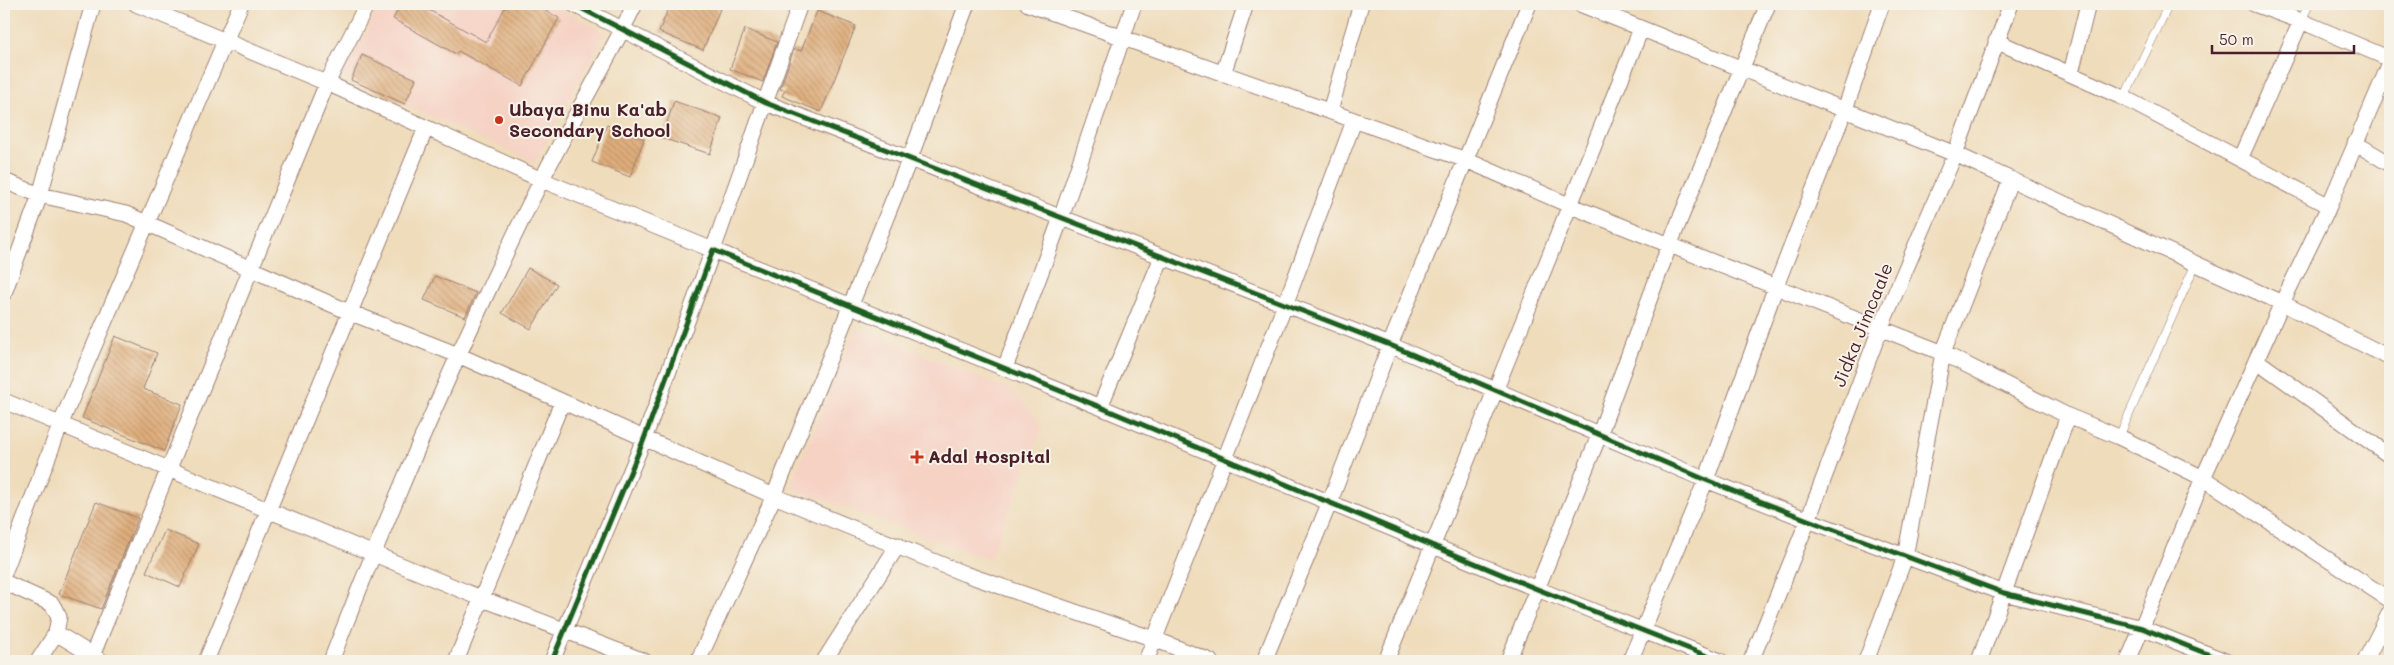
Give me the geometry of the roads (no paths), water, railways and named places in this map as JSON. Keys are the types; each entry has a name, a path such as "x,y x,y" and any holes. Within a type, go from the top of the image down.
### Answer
{"street":[{"path":"4,293 40,195 93,4"},
{"path":"136,4 327,83 542,180 1100,407 1431,546 1642,632 1720,661"},
{"path":"4,573 61,423 241,4"},
{"path":"56,633 97,658 168,470 250,268 327,83 367,4"},
{"path":"572,4 622,31 766,102 1390,346 1600,433 1706,480 2004,594 2142,628 2225,661"},
{"path":"331,661 373,553 458,355 542,180 635,4"},
{"path":"552,661 644,439 800,4"},
{"path":"698,661 774,496 910,158 966,4"},
{"path":"1030,4 1123,39 1466,160 1570,206 1943,353 2068,416 2119,436 2203,478 2390,600"},
{"path":"1005,368 1061,218 1134,4"},
{"path":"1223,74 1246,4"},
{"path":"1330,111 1361,4"},
{"path":"1264,661 1329,504 1390,346 1529,4"},
{"path":"1508,661 1600,433 1669,246 1768,4"},
{"path":"1630,661 1706,480 1776,286 1845,109 1882,4"},
{"name":"Jidka Jimcaale","path":"1751,661 1808,520 1880,329 1955,154 2011,4"},
{"path":"2071,73 2088,4"},
{"path":"2254,4 2301,21 2390,59"},
{"path":"1590,6 1641,29 1845,109 2012,179 2282,302 2390,358"},
{"path":"2240,158 2301,21"},
{"path":"1386,661 1641,29"},
{"path":"1996,41 2124,98 2329,206"},
{"path":"2128,661 2203,478 2282,302 2329,206 2355,143 2386,85 2390,63"},
{"path":"1146,661 1285,305 1354,121"},
{"path":"206,661 426,128"},
{"path":"2355,143 2390,164"},
{"path":"1866,661 1905,557 1943,353 2012,179"},
{"path":"4,181 40,195 126,214 349,312 458,355 774,496 898,545 965,574 1154,639 1210,661"},
{"path":"1100,407 1162,257"},
{"path":"2256,360 2390,456"},
{"path":"4,401 483,599 644,661"},
{"path":"456,661 483,599 562,402"},
{"path":"1979,661 2068,416"},
{"path":"824,661 898,545"},
{"path":"4,582 52,604 59,617 56,633 38,661"},
{"path":"2365,661 2390,612"}],"lane":[{"path":"2124,98 2169,4"},
{"path":"2301,21 2309,4"},
{"path":"2119,436 2196,263"}],"place":[{"name":"Ubaya Binu Ka'ab Secondary School","path":"499,120"},
{"name":"Adal Hospital","path":"917,457"}]}
